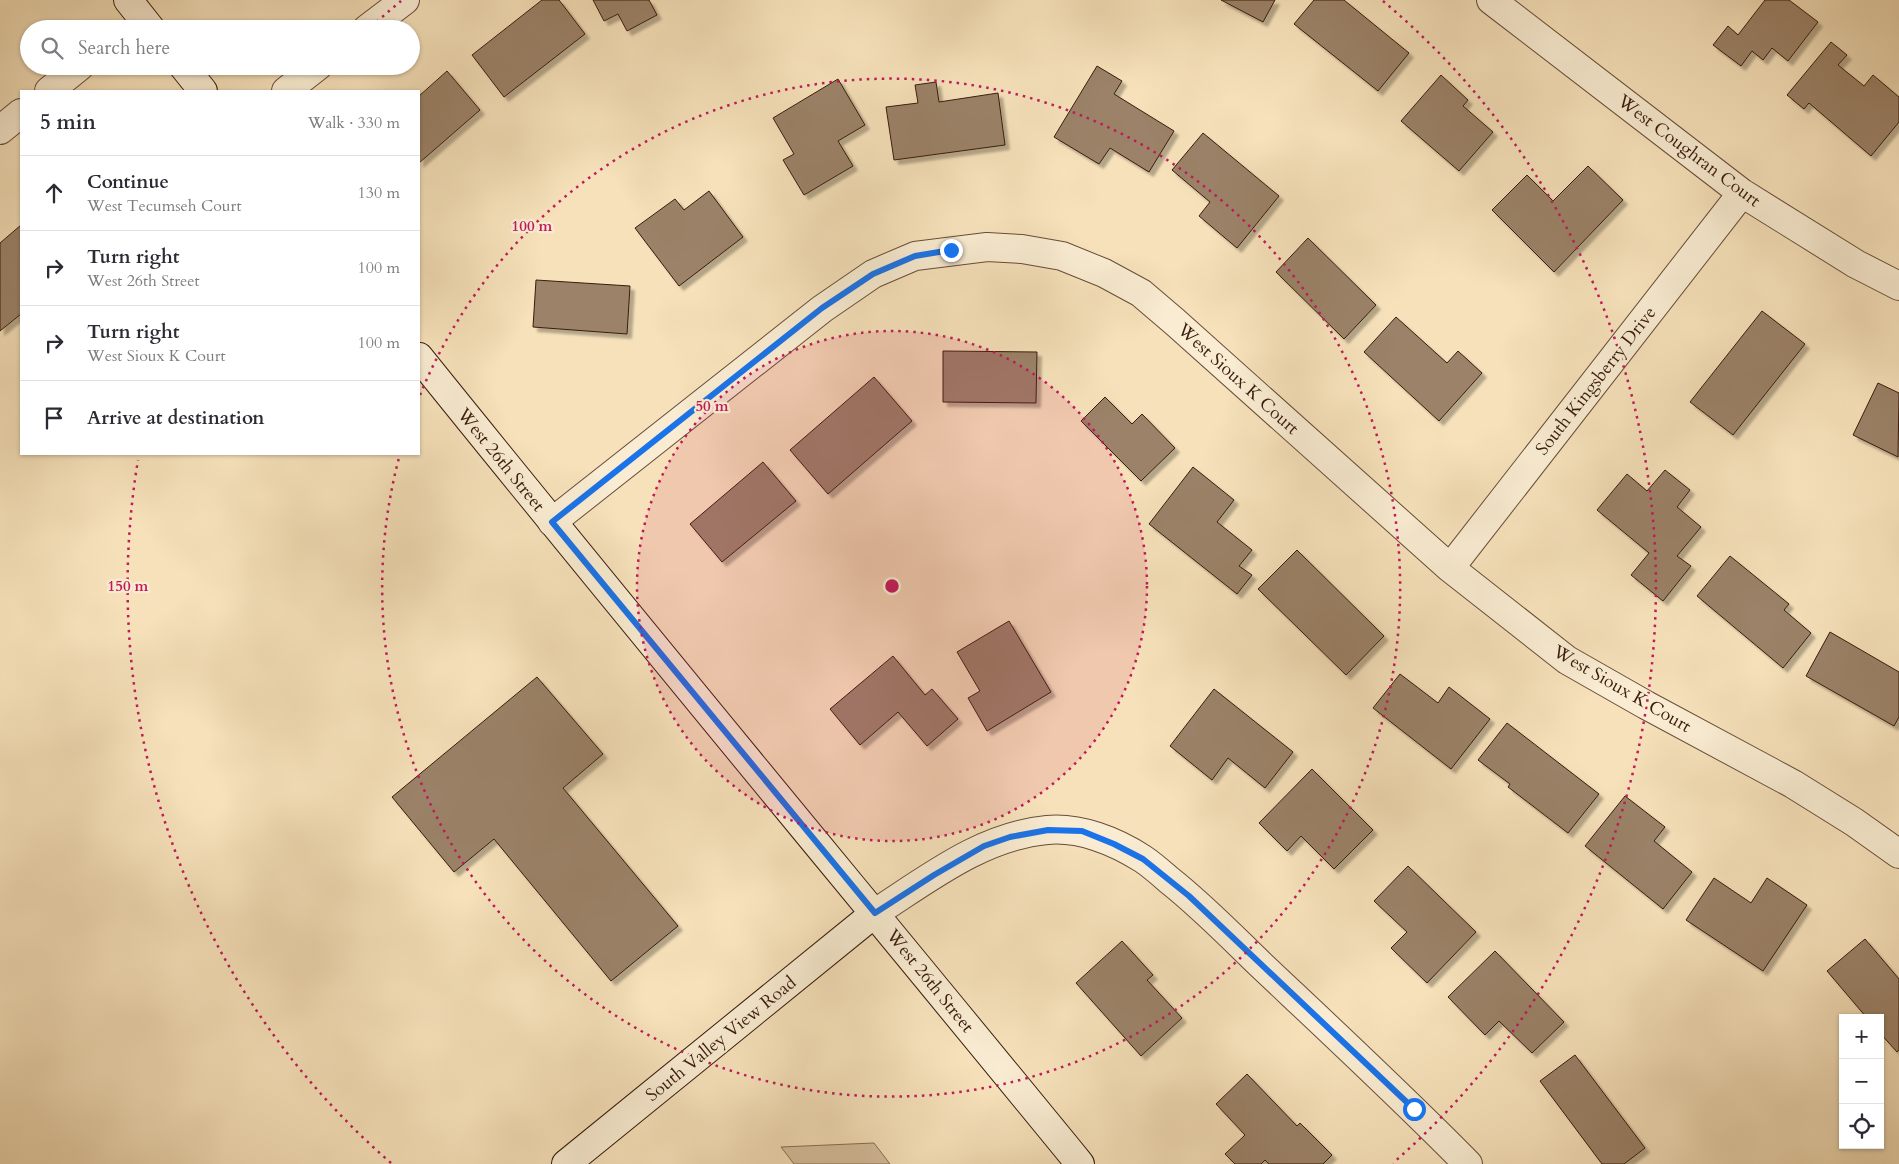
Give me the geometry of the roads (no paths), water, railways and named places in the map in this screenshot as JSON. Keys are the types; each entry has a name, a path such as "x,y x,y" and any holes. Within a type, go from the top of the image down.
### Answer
{"street":[{"path":"379,20 405,0"},
{"name":"West Coughran Court","path":"1491,0 1742,193 1856,264 1899,286"},
{"path":"50,90 69,75"},
{"path":"191,75 203,90"},
{"path":"287,90 306,75"},
{"path":"0,130 20,114"},
{"name":"South Kingsberry Drive","path":"1450,568 1742,193"},
{"name":"West Sioux K Court","path":"552,522 822,308 873,274 915,256 987,247 1022,249 1062,256 1104,273 1141,293 1450,568 1567,660 1793,784 1854,822 1899,854"},
{"name":"West 26th Street","path":"420,358 552,522 1080,1164"},
{"name":"South Valley View Road","path":"566,1164 875,913 984,846 1010,837 1048,830 1082,831 1114,844 1143,859 1189,896 1414,1109 1468,1164"}]}
